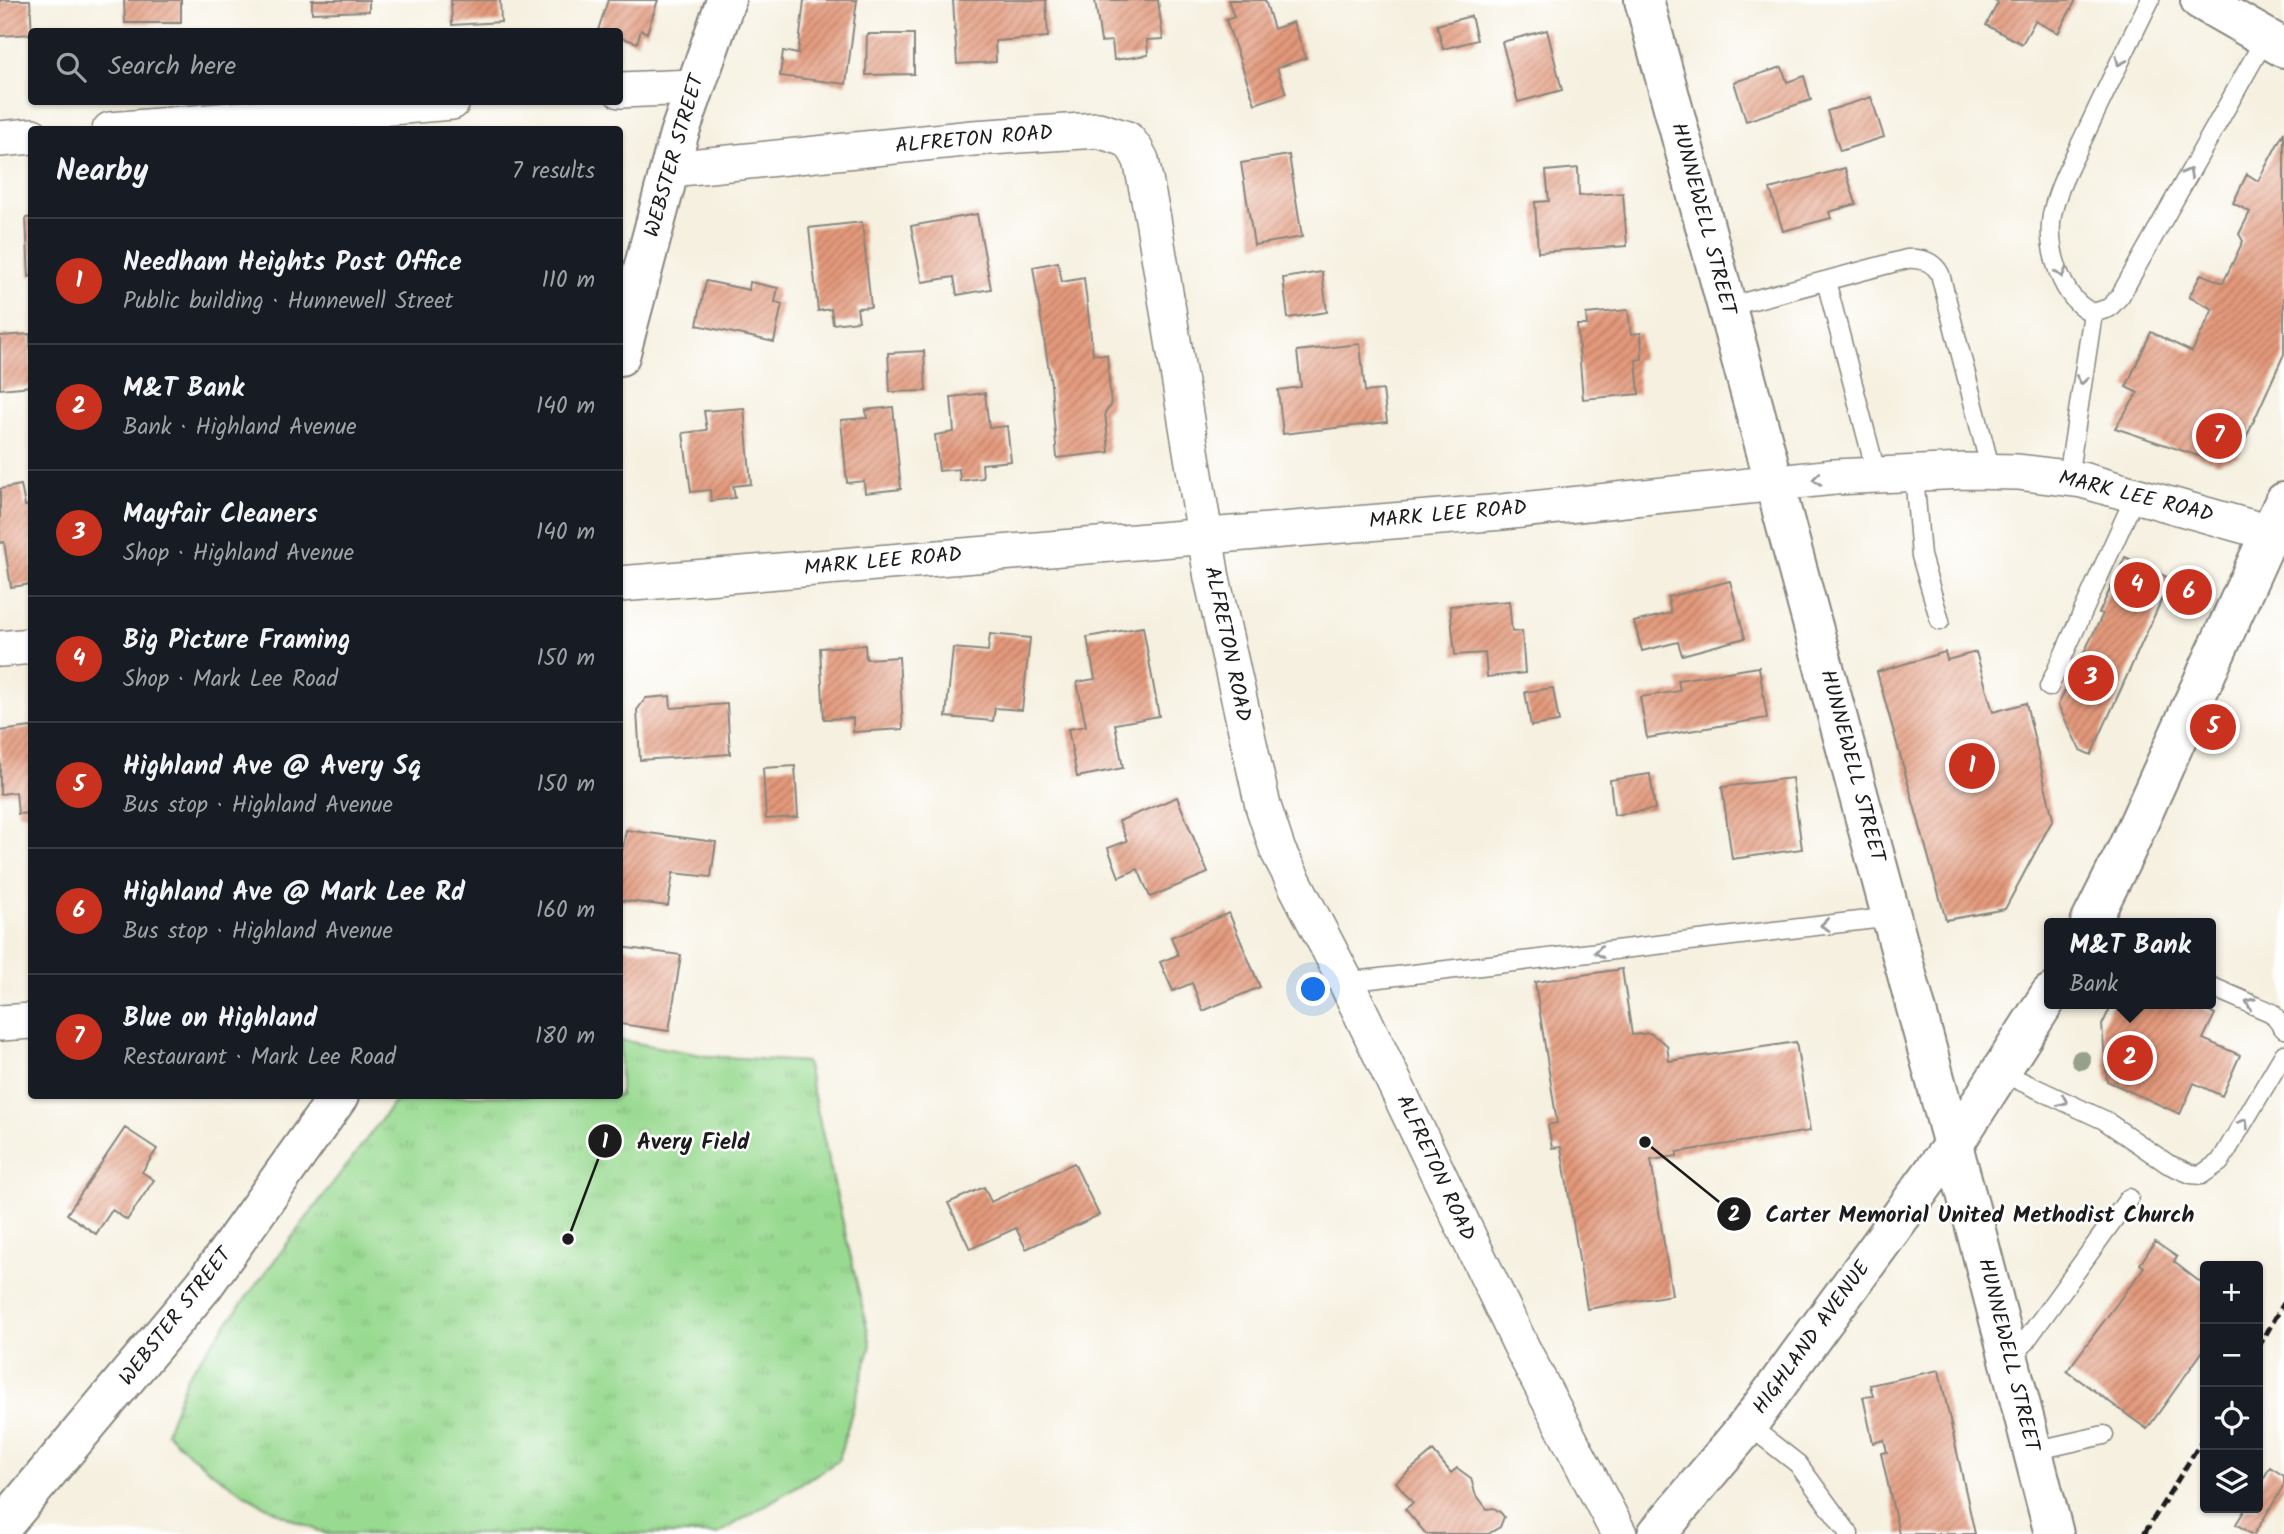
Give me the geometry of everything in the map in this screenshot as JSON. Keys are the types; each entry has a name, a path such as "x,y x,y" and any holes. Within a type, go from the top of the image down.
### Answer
{"street":[{"name":"WEBSTER STREET","path":"623,345 694,87 726,0"},
{"name":"HUNNEWELL STREET","path":"1644,0 1892,916 2053,1534"},
{"path":"2200,0 2275,43"},
{"path":"623,90 694,87"},
{"path":"159,126 415,105"},
{"name":"ALFRETON ROAD","path":"670,169 1000,136 1098,130 1127,139 1141,160 1144,172 1205,534 1263,806 1278,851 1346,982 1521,1348 1619,1534"},
{"path":"0,139 28,136"},
{"name":"MARK LEE ROAD","path":"623,584 1205,534 1502,512 1775,484 1914,474 1990,471 2068,478 2136,494 2277,517"},
{"path":"2093,918 2126,853 2277,517"},
{"path":"0,649 28,646"},
{"name":"HIGHLAND AVENUE","path":"1657,1534 1748,1424 1952,1144 2044,1002"},
{"path":"0,1023 28,1021"},
{"name":"WEBSTER STREET","path":"0,1529 204,1284 337,1099"}],"lane":[{"path":"2150,0 2062,183 2052,217 2054,248 2063,283 2078,305 2093,313 2109,308 2120,296 2275,43"},
{"path":"1727,307 1908,259 1920,258 1937,268 1990,471"},
{"path":"1826,281 1877,476"},
{"path":"2068,478 2093,313"},
{"path":"1914,474 1921,556 1940,621"},
{"path":"2049,687 2136,494"},
{"path":"1346,982 1892,916"},
{"path":"2216,988 2272,1013 2284,1029"},
{"path":"2001,1072 2104,1120 2168,1164 2191,1174 2202,1175 2220,1162 2284,1054"},
{"path":"2010,1363 2129,1198"},
{"path":"1748,1424 1798,1464 1849,1534"},
{"path":"2033,1451 2104,1435"}],"green space":[{"path":"623,1041 707,1056 806,1062 871,1345 838,1461 718,1534 327,1534 282,1515 241,1492 202,1465 166,1432 187,1376 397,1099 623,1099"}],"building":[{"path":"0,0 30,0 32,28 28,28 28,34 0,36"},
{"path":"124,0 181,0 181,23 125,23"},
{"path":"312,0 369,0 369,11 312,13"},
{"path":"451,0 500,0 501,22 452,25"},
{"path":"608,0 658,0 647,33 641,30 637,43 623,38 623,28 599,28"},
{"path":"804,0 857,0 846,84 780,76 783,51 798,54"},
{"path":"953,0 1046,0 1048,37 995,41 996,62 957,64"},
{"path":"1095,0 1158,0 1163,39 1147,40 1148,55 1114,60 1112,41 1101,42"},
{"path":"1228,0 1265,0 1274,29 1293,22 1306,58 1277,68 1286,93 1255,104 1226,20 1234,17"},
{"path":"1993,0 2076,0 2058,33 2035,21 2022,44 1986,25 1998,3"},
{"path":"1471,16 1477,40 1443,49 1437,25"},
{"path":"1547,30 1562,90 1518,102 1502,42"},
{"path":"867,34 914,34 914,74 866,75"},
{"path":"1782,67 1787,82 1804,76 1811,100 1746,121 1734,82"},
{"path":"1871,97 1884,137 1840,151 1827,111"},
{"path":"2284,132 2284,354 2238,456 2219,463 2115,428 2138,393 2126,387 2151,332 2192,352 2213,309 2189,297 2201,274 2223,283 2243,241 2239,234 2250,212 2233,203 2247,174 2258,181"},
{"path":"1289,155 1302,237 1254,245 1241,163"},
{"path":"1578,168 1579,196 1623,193 1627,246 1538,252 1535,202 1549,201 1546,171"},
{"path":"1845,168 1856,204 1829,212 1831,218 1783,231 1770,189"},
{"path":"977,214 991,289 957,295 954,277 922,282 911,226"},
{"path":"26,218 28,218 28,257"},
{"path":"862,222 871,307 857,308 859,321 833,324 831,309 818,311 809,228"},
{"path":"1058,262 1062,282 1084,278 1093,354 1107,355 1111,406 1105,412 1109,452 1057,458 1051,384 1033,267"},
{"path":"1322,272 1327,312 1288,318 1283,278"},
{"path":"706,281 749,290 750,282 778,288 775,302 782,304 774,342 697,325"},
{"path":"1628,310 1631,334 1641,333 1642,359 1636,360 1639,394 1583,399 1577,325 1587,325 1586,314"},
{"path":"28,334 28,386 0,389 0,336"},
{"path":"1360,344 1365,392 1383,390 1387,422 1283,434 1278,390 1301,387 1297,351"},
{"path":"924,351 926,391 890,392 888,353"},
{"path":"985,393 989,428 1007,426 1011,461 982,464 983,478 960,481 959,469 939,471 935,435 954,432 951,397"},
{"path":"893,407 901,489 865,493 864,481 847,483 841,420 867,418 866,410"},
{"path":"744,408 751,484 733,486 735,498 711,501 710,490 691,492 683,433 707,430 704,411"},
{"path":"21,485 25,506 28,506 28,585 11,587 4,542 0,543 0,489"},
{"path":"2125,557 2171,579 2091,755 2080,750 2058,705 2103,614 2099,613"},
{"path":"1730,581 1745,638 1682,655 1678,642 1642,651 1634,622 1671,613 1668,597"},
{"path":"1509,601 1512,632 1522,631 1525,673 1487,677 1485,653 1455,655 1450,606"},
{"path":"1143,627 1159,716 1115,724 1123,768 1077,777 1068,729 1086,726 1077,682 1095,679 1087,637"},
{"path":"990,634 1030,638 1022,710 995,708 993,721 946,717 953,648 988,651"},
{"path":"865,645 866,659 899,657 903,729 853,732 853,718 824,719 820,648"},
{"path":"1945,652 1947,660 1976,652 1993,712 2026,703 2053,819 2005,909 1946,920 1877,672"},
{"path":"1759,667 1767,718 1647,738 1640,697 1680,691 1678,680"},
{"path":"1553,688 1559,722 1531,726 1525,692"},
{"path":"670,696 671,708 727,704 730,754 640,760 637,710 646,698"},
{"path":"28,728 28,813 18,814 16,792 0,794 0,731"},
{"path":"795,766 798,817 766,819 763,768"},
{"path":"1650,774 1655,809 1614,815 1610,780"},
{"path":"1792,778 1802,849 1732,859 1722,787"},
{"path":"1177,797 1208,873 1150,897 1138,869 1119,877 1108,848 1127,841 1119,821"},
{"path":"626,830 716,842 711,877 673,873 668,906 623,900 623,846"},
{"path":"1229,913 1260,987 1203,1011 1192,983 1173,991 1160,962 1178,955 1171,937"},
{"path":"623,947 681,955 669,1031 623,1024"},
{"path":"1622,969 1632,1035 1650,1033 1667,1045 1669,1061 1796,1042 1810,1131 1677,1152 1677,1156 1651,1160 1672,1295 1587,1309 1561,1147 1552,1148 1548,1125 1557,1123 1535,982"},
{"path":"2110,1009 2204,1009 2215,1014 2203,1039 2240,1055 2222,1096 2194,1083 2180,1114 2107,1081 2102,1025"},
{"path":"125,1128 157,1149 142,1172 154,1180 127,1220 112,1210 96,1234 67,1214"},
{"path":"1074,1163 1099,1215 1026,1249 1016,1228 970,1249 948,1203 984,1187 991,1202"},
{"path":"2155,1242 2177,1257 2174,1262 2200,1282 2200,1355 2147,1429 2067,1371 2144,1267 2140,1264"},
{"path":"1939,1370 1975,1534 1899,1534 1881,1453 1887,1452 1884,1440 1873,1443 1863,1397 1873,1396 1870,1385"},
{"path":"1433,1451 1451,1473 1457,1468 1471,1478 1475,1493 1487,1509 1494,1508 1504,1517 1500,1527 1488,1534 1426,1534 1405,1509 1413,1503 1396,1482"},
{"path":"2270,1467 2284,1476 2284,1486 2254,1534 2251,1534 2236,1524 2243,1513 2263,1513 2263,1479"}],"railway":[{"path":"2263,1339 2284,1303"},
{"path":"2144,1534 2200,1444"}],"place":[{"name":"Blue on Highland","path":"2219,436"},
{"name":"Big Picture Framing","path":"2137,585"},
{"name":"Highland Ave @ Mark Lee Rd","path":"2189,592"},
{"name":"Mayfair Cleaners","path":"2091,678"},
{"name":"Highland Ave @ Avery Sq","path":"2213,727"},
{"name":"Needham Heights Post Office","path":"1972,766"},
{"name":"M&T Bank","path":"2130,1058"},
{"name":"Carter Memorial United Methodist Church","path":"1645,1142"},
{"name":"Avery Field","path":"568,1239"}]}
